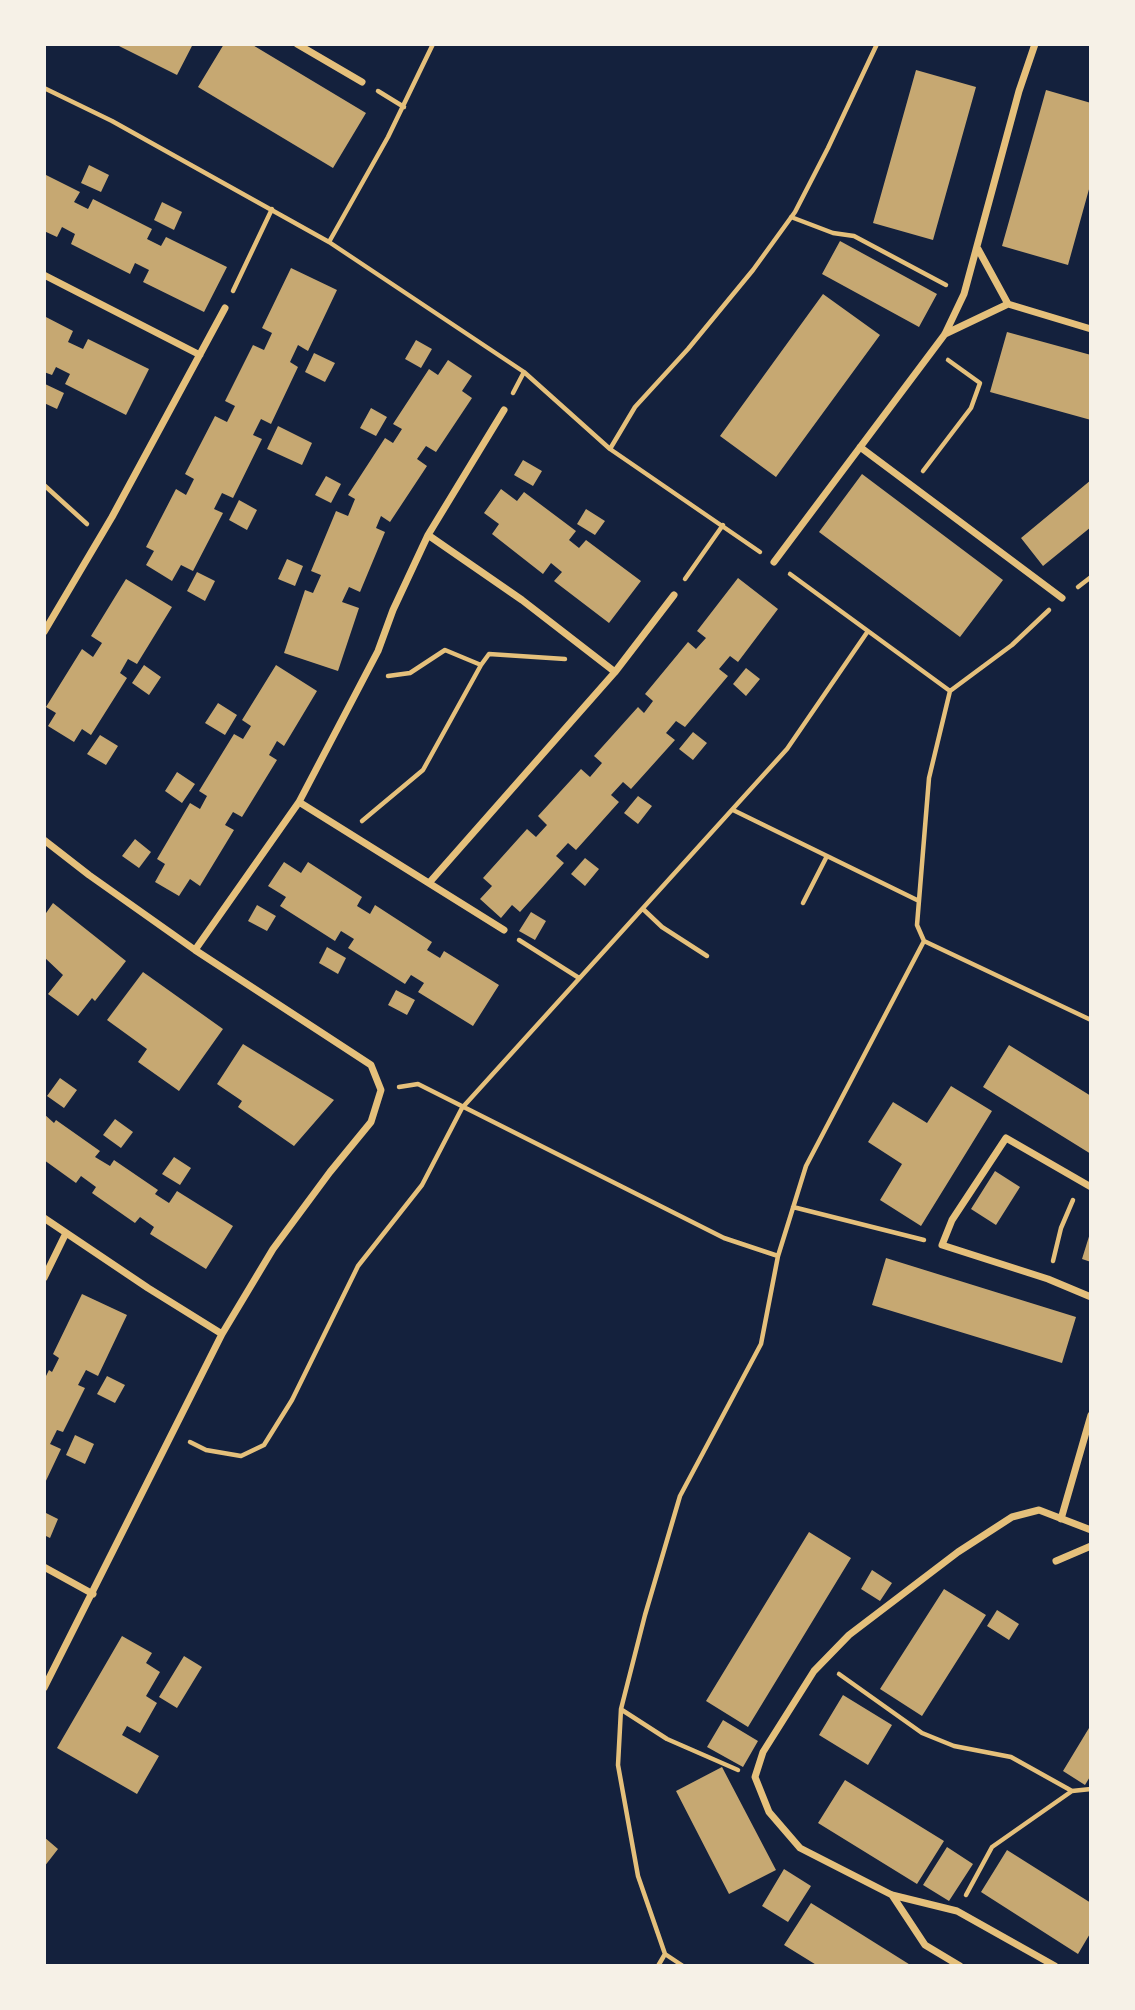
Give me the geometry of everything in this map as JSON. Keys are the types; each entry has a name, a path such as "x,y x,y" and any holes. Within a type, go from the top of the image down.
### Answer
{"street":[{"path":"297,44 362,82"},
{"path":"774,562 945,334 964,295 978,250 1019,91 1035,44"},
{"path":"978,250 1008,304"},
{"path":"44,275 200,355"},
{"path":"945,334 1008,304 1091,329"},
{"path":"44,632 102,534 225,308"},
{"path":"195,950 299,802 378,650 393,610 428,535 504,410"},
{"path":"860,447 1062,598"},
{"path":"428,535 522,600 615,672"},
{"path":"429,883 615,672 674,595"},
{"path":"44,614 52,618"},
{"path":"299,802 503,930"},
{"path":"44,840 89,876 195,950 371,1065 381,1090 371,1122 273,1249 222,1334 44,1688"},
{"path":"1091,1187 1006,1139 952,1220 942,1245 1048,1279 1091,1297"},
{"path":"44,1218 222,1334"},
{"path":"44,1278 65,1233"},
{"path":"1061,1519 1091,1415"},
{"path":"1055,1966 957,1911 892,1895 800,1848 769,1812 755,1777 763,1752 822,1662 849,1635 958,1552 1012,1517 1039,1510 1091,1530"},
{"path":"1056,1561 1091,1546"},
{"path":"44,1567 93,1594"},
{"path":"892,1895 925,1945 960,1966"},
{"path":"1036,1966 1043,1959"}],"path":[{"path":"329,242 404,107 433,44"},
{"path":"610,449 635,407 704,330 791,218 828,148 877,44"},
{"path":"362,82 404,107"},
{"path":"44,88 112,121 329,242 524,372 610,449 723,525 950,691"},
{"path":"225,308 272,209"},
{"path":"791,218 833,233 854,236 964,295"},
{"path":"912,486 971,408 980,383 933,349"},
{"path":"44,485 79,519 102,534"},
{"path":"674,595 723,525"},
{"path":"1091,578 1062,598 1012,645 950,691 929,778 917,925 924,941 1091,1020"},
{"path":"173,1434 206,1450 241,1456 264,1445 292,1400 358,1266 422,1185 462,1108 788,749 868,631"},
{"path":"363,680 410,673 445,650 481,666"},
{"path":"348,833 424,770 489,654 602,662"},
{"path":"733,810 918,900"},
{"path":"803,903 827,856"},
{"path":"643,909 662,927 707,956"},
{"path":"503,930 579,978"},
{"path":"683,1966 665,1954 638,1876 618,1765 621,1709 680,1496 761,1343 778,1256 806,1166 924,941"},
{"path":"381,1090 418,1084 724,1238 778,1256"},
{"path":"1048,1279 1061,1228 1081,1179"},
{"path":"793,1207 942,1245"},
{"path":"822,1662 922,1733 954,1746 1012,1757 1073,1791"},
{"path":"621,1709 667,1739 755,1777"},
{"path":"957,1911 992,1847 1073,1791 1091,1789"},
{"path":"658,1966 665,1954"}],"building":[{"path":"115,44 193,44 177,75"},
{"path":"224,44 251,44 366,113 333,168 198,87"},
{"path":"916,70 976,87 933,240 873,223"},
{"path":"1046,90 1091,103 1091,182 1068,265 1002,246"},
{"path":"89,165 109,175 101,192 81,183"},
{"path":"44,174 80,192 74,202 88,209 93,199 152,229 147,239 161,246 166,237 227,267 204,312 143,282 149,270 135,263 130,274 71,244 75,234 62,227 57,237 44,231"},
{"path":"162,202 182,212 174,230 154,220"},
{"path":"840,241 937,294 919,327 822,274"},
{"path":"291,268 337,290 308,351 298,345 290,362 298,367 271,424 261,419 253,435 262,439 233,498 222,493 214,509 223,513 193,571 181,565 172,581 146,565 154,551 146,547 176,489 186,495 194,479 185,474 215,416 227,422 235,406 225,401 253,345 264,350 272,333 262,328"},
{"path":"823,294 880,335 776,477 720,436"},
{"path":"44,316 73,331 68,342 83,349 88,339 149,369 126,415 65,384 70,374 56,367 52,375 44,372"},
{"path":"1007,332 1091,355 1091,420 990,392"},
{"path":"416,340 432,349 421,368 405,359"},
{"path":"314,353 335,363 325,382 305,372"},
{"path":"448,360 472,376 462,391 472,398 436,452 426,446 417,459 427,466 390,522 381,516 376,528 385,532 360,592 349,587 342,602 359,608 338,671 284,653 305,590 313,593 321,575 311,571 336,511 348,516 355,499 348,495 385,438 393,443 402,429 393,424 429,369 438,375"},
{"path":"45,384 64,393 57,409 44,403"},
{"path":"371,408 387,417 376,436 360,428"},
{"path":"278,426 312,443 302,465 267,449"},
{"path":"523,460 542,471 533,486 514,475"},
{"path":"862,474 1003,580 960,637 819,532"},
{"path":"326,476 341,484 331,503 315,495"},
{"path":"1091,480 1091,527 1043,566 1021,538"},
{"path":"501,489 517,501 524,492 576,531 569,540 579,548 586,540 641,581 609,623 554,581 562,572 551,563 543,574 492,534 499,524 484,513"},
{"path":"239,500 257,510 247,530 229,520"},
{"path":"586,509 605,521 595,535 577,524"},
{"path":"287,559 303,566 295,586 278,579"},
{"path":"197,572 215,581 205,601 187,591"},
{"path":"738,578 778,609 738,662 730,656 719,669 728,676 685,727 676,721 666,733 675,740 631,789 623,782 611,795 619,802 576,850 568,843 556,856 564,863 520,912 512,905 501,918 480,899 492,886 483,878 527,829 536,837 547,825 538,816 581,769 590,777 602,763 594,756 638,707 644,713 653,701 645,694 688,642 696,649 706,638 697,631"},
{"path":"126,579 172,607 137,664 128,659 120,673 127,678 91,735 82,729 74,742 48,726 56,713 46,707 82,649 93,657 102,643 91,636"},
{"path":"144,665 161,677 149,695 132,683"},
{"path":"276,665 317,691 284,746 277,741 269,755 277,760 242,817 233,812 225,825 234,830 200,886 190,879 179,896 155,882 165,864 157,859 190,803 200,809 207,796 199,791 234,734 243,739 251,726 242,720"},
{"path":"746,668 760,679 746,696 733,684"},
{"path":"218,703 237,715 225,735 205,723"},
{"path":"693,732 707,743 693,760 679,749"},
{"path":"100,735 118,746 106,765 87,754"},
{"path":"177,772 195,784 182,803 165,791"},
{"path":"638,796 652,806 638,824 624,813"},
{"path":"135,839 151,852 139,868 122,856"},
{"path":"585,858 599,869 585,886 571,874"},
{"path":"284,862 301,873 308,862 362,897 357,906 370,914 375,905 432,942 427,950 440,958 444,951 499,985 473,1026 418,992 424,983 411,975 405,984 348,948 354,939 341,931 335,941 280,906 286,897 268,886"},
{"path":"53,903 126,961 95,1001 92,998 78,1016 48,994 63,975 44,957 44,916"},
{"path":"257,905 276,916 267,931 248,921"},
{"path":"531,912 546,921 535,940 519,931"},
{"path":"327,947 346,958 338,974 319,963"},
{"path":"143,972 223,1029 179,1091 138,1062 147,1049 107,1020"},
{"path":"396,990 415,1000 407,1015 388,1005"},
{"path":"243,1044 334,1100 294,1146 238,1107 242,1101 217,1084"},
{"path":"1009,1045 1091,1096 1091,1154 983,1087"},
{"path":"60,1078 77,1090 64,1108 47,1096"},
{"path":"951,1086 992,1111 921,1226 880,1200 902,1164 868,1142 893,1102 927,1123"},
{"path":"44,1114 100,1151 95,1157 110,1166 114,1160 158,1190 155,1194 169,1203 177,1191 233,1226 206,1269 150,1234 154,1227 140,1217 135,1223 92,1193 96,1187 81,1176 76,1183 44,1160"},
{"path":"115,1119 133,1132 121,1148 103,1135"},
{"path":"174,1157 191,1168 180,1185 162,1174"},
{"path":"995,1171 1020,1187 996,1225 971,1209"},
{"path":"1091,1230 1091,1262 1082,1259"},
{"path":"886,1258 1076,1317 1062,1363 872,1305"},
{"path":"82,1294 127,1315 98,1376 86,1370 78,1385 85,1388 63,1432 57,1430 50,1444 61,1449 44,1485 44,1380 49,1370 52,1372 59,1358 53,1354"},
{"path":"107,1376 125,1385 115,1403 97,1394"},
{"path":"75,1435 94,1444 85,1464 66,1455"},
{"path":"44,1512 58,1519 50,1538 44,1535"},
{"path":"809,1532 851,1558 748,1727 706,1701"},
{"path":"872,1570 892,1583 880,1601 861,1589"},
{"path":"944,1589 986,1615 922,1716 880,1689"},
{"path":"997,1610 1019,1624 1009,1640 987,1626"},
{"path":"122,1636 152,1653 146,1663 160,1672 146,1696 157,1703 140,1733 127,1726 122,1735 159,1756 137,1794 57,1748"},
{"path":"184,1656 202,1667 177,1708 159,1697"},
{"path":"843,1695 892,1725 868,1765 819,1735"},
{"path":"723,1720 758,1741 743,1767 707,1747"},
{"path":"1089,1728 1091,1775 1085,1785 1063,1771"},
{"path":"722,1767 776,1870 729,1894 676,1791"},
{"path":"845,1780 944,1841 917,1884 818,1823"},
{"path":"44,1837 58,1849 44,1867"},
{"path":"947,1847 973,1864 949,1901 923,1885"},
{"path":"1007,1850 1091,1903 1091,1932 1078,1954 981,1892"},
{"path":"784,1869 811,1886 788,1922 762,1906"},
{"path":"811,1903 912,1966 818,1966 784,1945"}]}
